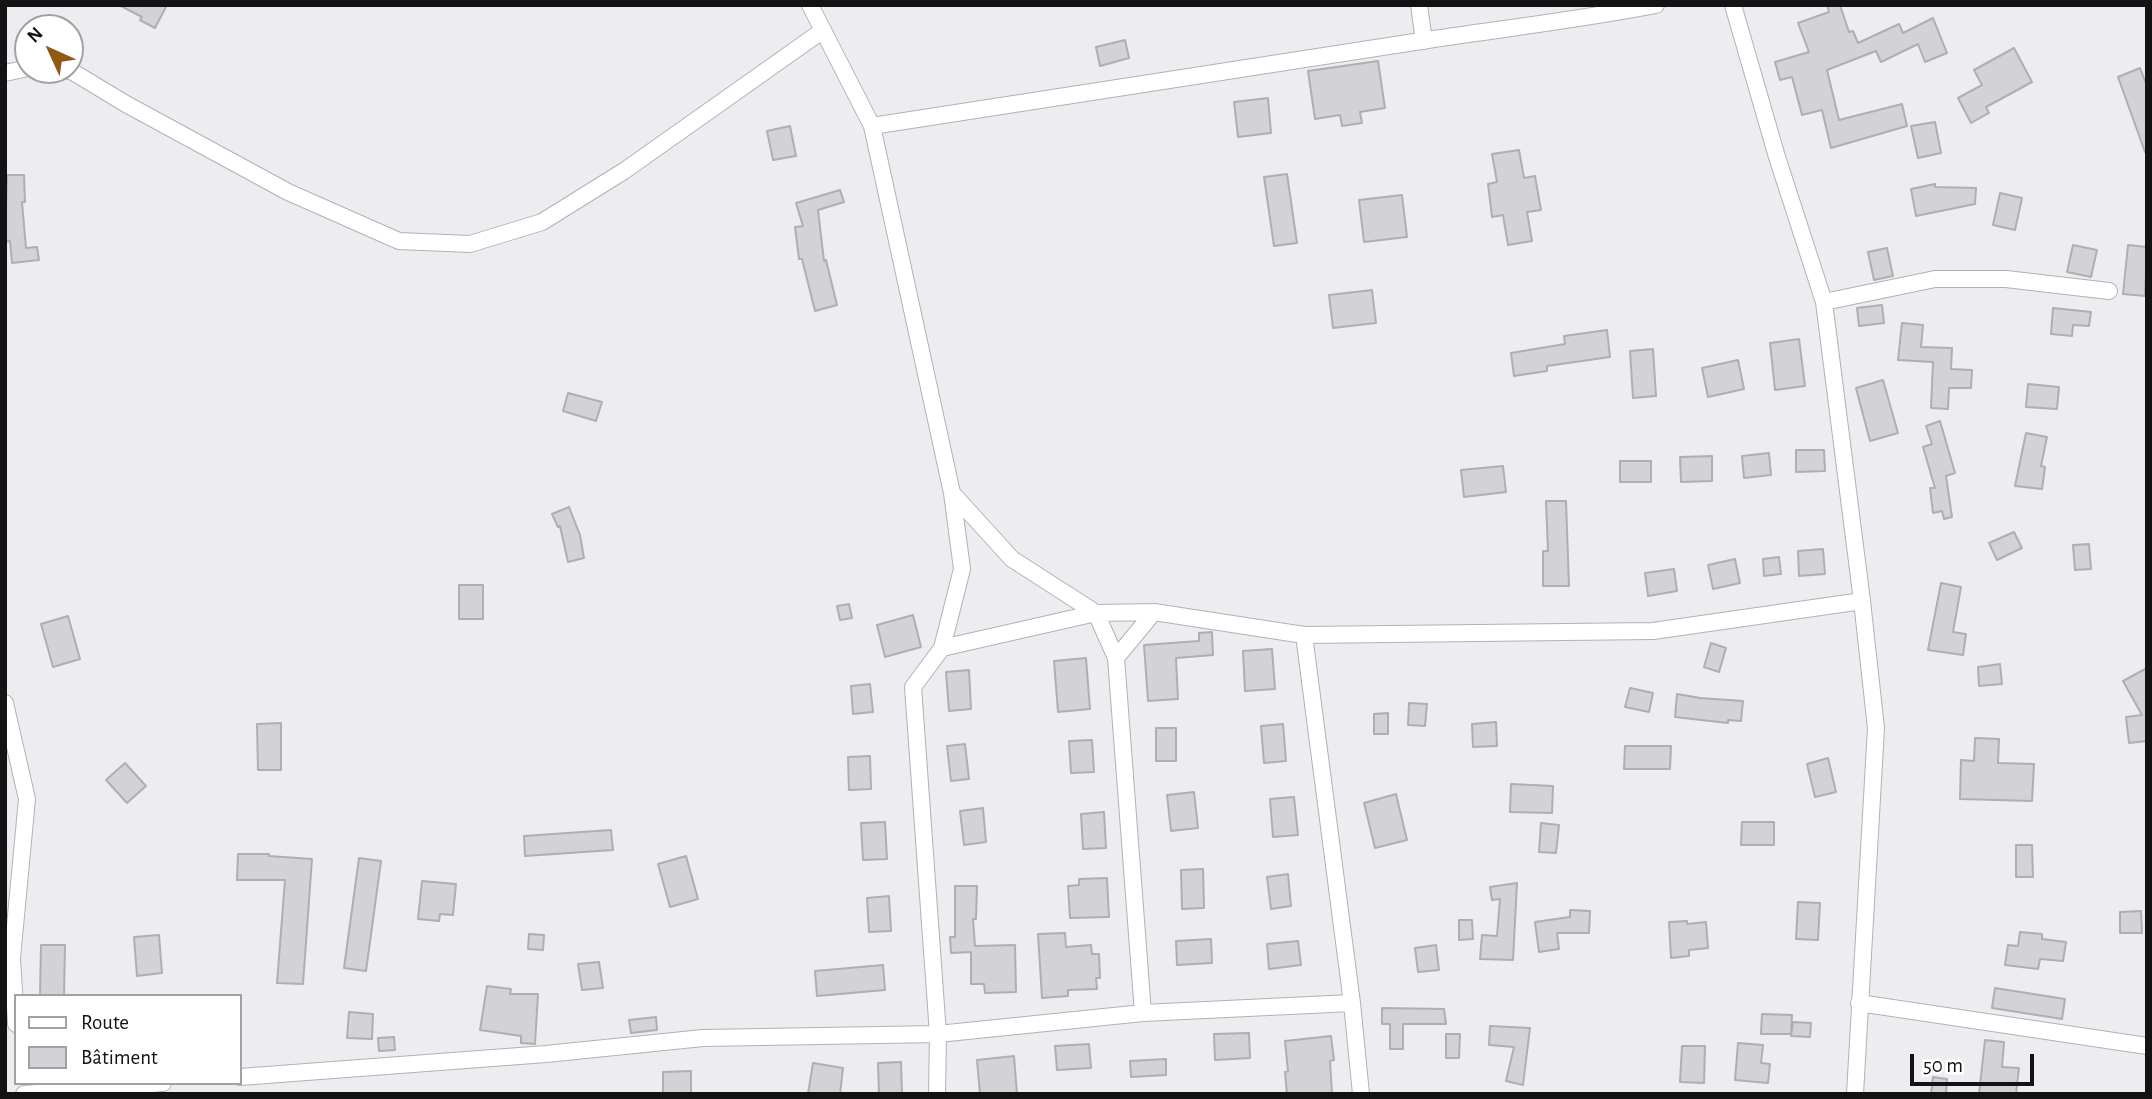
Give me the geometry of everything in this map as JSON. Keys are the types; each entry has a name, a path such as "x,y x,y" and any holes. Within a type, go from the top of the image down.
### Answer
{"street":[{"path":"810,5 872,126 951,493 962,569 942,648 913,687 938,1034 937,1094"},
{"path":"1419,5 1424,41"},
{"path":"872,126 1604,16 1657,5"},
{"path":"1733,5 1777,157 1824,302 1862,601 1875,728 1855,1094"},
{"path":"84,79 288,192 399,241 470,244 542,222 624,172 822,31"},
{"path":"1824,302 1935,279 2006,279 2109,291"},
{"path":"951,493 1012,559 1096,613 1116,658 1143,1013"},
{"path":"942,648 1096,613 1154,612 1304,635 1653,631 1862,601"},
{"path":"1116,658 1154,612"},
{"path":"1304,635 1352,1003 1361,1094"},
{"path":"5,703 27,799 12,958 14,994"},
{"path":"242,1077 546,1054 703,1038 938,1034 1143,1013 1352,1003"},
{"path":"1859,1003 2147,1046"},
{"path":"22,1094 137,1085"}],"building":[{"path":"119,5 167,5 155,28 140,20 142,17"},
{"path":"1827,5 1840,5 1849,32 1853,31 1858,43 1899,24 1903,33 1933,18 1947,53 1925,62 1918,44 1881,62 1876,51 1827,70 1839,120 1902,104 1907,126 1831,148 1822,110 1802,115 1792,77 1780,80 1775,62 1809,52 1798,23 1829,12"},
{"path":"1125,40 1129,58 1100,66 1096,47"},
{"path":"2014,48 2032,82 1986,107 1989,113 1971,123 1958,98 1982,85 1974,70"},
{"path":"1378,61 1385,108 1360,112 1362,123 1342,126 1340,115 1315,119 1308,71"},
{"path":"2140,68 2147,86 2147,152 2118,77"},
{"path":"1268,98 1271,133 1238,137 1234,102"},
{"path":"1935,122 1941,153 1918,158 1911,126"},
{"path":"790,126 796,156 773,160 767,131"},
{"path":"1519,150 1524,178 1535,176 1541,210 1527,212 1532,241 1508,245 1503,215 1492,217 1488,184 1497,182 1492,154"},
{"path":"1287,174 1297,243 1274,246 1264,177"},
{"path":"7,175 24,175 25,202 22,202 26,248 37,247 39,260 12,263 10,241 5,242"},
{"path":"1935,184 1935,187 1976,188 1975,204 1916,216 1911,189"},
{"path":"840,190 844,202 818,210 824,261 826,260 837,305 815,311 802,259 799,259 795,227 803,226 796,203"},
{"path":"2000,193 2022,198 2015,230 1993,225"},
{"path":"1402,195 1407,237 1364,242 1359,200"},
{"path":"2073,245 2097,250 2091,277 2067,272"},
{"path":"2128,245 2147,247 2145,296 2123,294"},
{"path":"1887,248 1893,276 1874,280 1868,252"},
{"path":"1372,290 1376,323 1333,328 1329,295"},
{"path":"1882,305 1884,323 1859,326 1857,308"},
{"path":"2053,308 2091,312 2089,326 2073,325 2072,336 2051,334"},
{"path":"1902,323 1923,325 1921,347 1952,348 1951,369 1972,370 1971,388 1949,388 1948,409 1931,408 1933,362 1898,360"},
{"path":"1607,330 1610,357 1547,366 1547,371 1514,376 1511,353 1565,344 1564,336"},
{"path":"1799,339 1805,386 1775,390 1770,343"},
{"path":"1653,349 1656,396 1633,398 1630,351"},
{"path":"1738,360 1744,389 1708,397 1702,368"},
{"path":"1883,380 1898,433 1870,441 1856,388"},
{"path":"2028,384 2059,387 2057,409 2026,407"},
{"path":"568,393 602,402 596,421 563,411"},
{"path":"1940,421 1955,473 1946,476 1952,517 1944,519 1942,511 1933,513 1930,488 1935,488 1923,447 1932,444 1926,426"},
{"path":"2026,433 2047,437 2041,466 2045,467 2042,489 2015,486"},
{"path":"1796,450 1824,450 1825,471 1796,472"},
{"path":"1769,453 1771,475 1744,478 1742,456"},
{"path":"1712,456 1712,481 1681,482 1680,457"},
{"path":"1620,461 1651,461 1651,482 1620,482"},
{"path":"1503,466 1506,492 1464,497 1461,470"},
{"path":"1546,501 1566,501 1569,586 1543,586 1543,551 1548,551"},
{"path":"569,507 580,535 584,558 568,562 560,526 558,527 552,514"},
{"path":"2014,532 2022,548 1997,560 1989,543"},
{"path":"2089,544 2091,569 2075,570 2073,545"},
{"path":"1823,549 1825,574 1799,576 1798,551"},
{"path":"1779,557 1781,574 1764,576 1763,559"},
{"path":"1735,559 1740,583 1713,589 1708,565"},
{"path":"1674,569 1677,591 1648,596 1645,573"},
{"path":"1941,583 1961,587 1953,632 1966,634 1963,655 1928,650"},
{"path":"459,585 483,585 483,619 459,619"},
{"path":"849,604 852,618 840,620 837,606"},
{"path":"913,615 921,647 885,657 877,625"},
{"path":"68,616 80,659 53,667 41,624"},
{"path":"1212,632 1213,655 1176,658 1178,699 1148,701 1144,645 1199,641 1199,633"},
{"path":"1711,643 1726,648 1719,672 1704,667"},
{"path":"1272,649 1275,689 1245,691 1243,651"},
{"path":"1086,658 1090,709 1058,712 1054,661"},
{"path":"2000,664 2002,684 1979,686 1978,667"},
{"path":"2147,668 2147,741 2129,743 2126,717 2142,715 2123,681"},
{"path":"969,670 971,709 949,711 946,672"},
{"path":"870,684 873,712 853,714 851,686"},
{"path":"1630,688 1653,693 1649,712 1625,707"},
{"path":"1677,694 1743,701 1741,721 1728,720 1728,723 1675,717"},
{"path":"1409,703 1427,704 1425,726 1408,725"},
{"path":"1388,713 1388,734 1374,734 1374,714"},
{"path":"1496,722 1497,746 1473,747 1472,724"},
{"path":"281,723 281,770 258,770 257,724"},
{"path":"1283,724 1286,761 1264,763 1261,726"},
{"path":"1156,728 1176,728 1176,761 1156,761"},
{"path":"1975,738 1999,739 1998,763 2034,764 2032,801 1960,799 1961,760 1974,761"},
{"path":"1092,740 1094,772 1071,773 1069,741"},
{"path":"965,744 969,779 951,781 947,746"},
{"path":"1625,746 1671,746 1670,769 1624,769"},
{"path":"870,756 871,789 849,790 848,757"},
{"path":"1828,758 1836,792 1815,797 1807,764"},
{"path":"125,763 146,786 127,803 106,780"},
{"path":"1511,784 1553,786 1552,813 1510,812"},
{"path":"1194,792 1198,828 1171,831 1167,795"},
{"path":"1396,794 1407,840 1375,848 1364,803"},
{"path":"1294,797 1298,835 1273,837 1270,799"},
{"path":"983,808 986,842 964,845 960,811"},
{"path":"1104,812 1106,848 1083,849 1081,814"},
{"path":"885,822 887,859 863,860 861,823"},
{"path":"1742,822 1774,822 1774,845 1741,845"},
{"path":"1541,823 1559,825 1556,853 1539,852"},
{"path":"611,830 613,850 525,856 524,836"},
{"path":"2016,845 2032,845 2033,877 2016,877"},
{"path":"238,854 312,859 303,984 277,983 285,880 237,880"},
{"path":"686,856 698,899 670,907 658,864"},
{"path":"359,858 381,861 366,971 344,968"},
{"path":"1203,869 1204,908 1182,909 1181,870"},
{"path":"1288,874 1291,906 1271,909 1267,877"},
{"path":"1107,878 1109,917 1070,918 1068,886 1079,885 1079,879"},
{"path":"422,881 456,884 453,915 440,914 439,921 418,919"},
{"path":"1517,883 1513,960 1480,959 1482,935 1497,936 1500,899 1492,900 1490,887"},
{"path":"955,886 977,886 976,919 973,919 975,946 1015,945 1016,992 985,993 984,984 971,984 971,952 951,953 950,937 955,937"},
{"path":"889,896 891,931 869,932 867,898"},
{"path":"1798,902 1820,903 1818,940 1796,939"},
{"path":"1570,910 1590,911 1589,933 1557,933 1559,949 1539,952 1535,922 1570,917"},
{"path":"2141,911 2142,933 2120,933 2120,912"},
{"path":"1459,920 1472,920 1473,939 1459,940"},
{"path":"1687,921 1687,924 1706,922 1708,948 1689,950 1689,956 1671,958 1669,922"},
{"path":"2020,932 2042,934 2042,939 2066,942 2063,961 2040,959 2038,969 2005,965 2008,945 2018,946"},
{"path":"1065,933 1066,947 1091,945 1092,954 1099,954 1100,978 1096,978 1097,989 1068,990 1068,996 1042,998 1038,934"},
{"path":"529,934 544,935 543,950 528,949"},
{"path":"159,935 162,973 137,976 134,937"},
{"path":"1211,939 1212,963 1177,965 1176,941"},
{"path":"1298,941 1301,965 1269,969 1267,944"},
{"path":"41,945 65,945 64,994 40,994"},
{"path":"1436,945 1439,970 1418,972 1415,948"},
{"path":"599,962 603,988 582,990 578,964"},
{"path":"883,965 885,990 817,996 815,971"},
{"path":"487,986 511,989 510,994 538,994 535,1044 521,1043 521,1036 480,1030"},
{"path":"1995,988 2065,999 2062,1019 1992,1008"},
{"path":"1382,1008 1444,1009 1446,1024 1403,1024 1403,1049 1390,1049 1390,1024 1382,1024"},
{"path":"349,1012 373,1014 372,1039 347,1038"},
{"path":"1762,1014 1792,1015 1791,1034 1761,1034"},
{"path":"656,1017 657,1030 631,1033 629,1020"},
{"path":"1793,1022 1811,1023 1810,1037 1791,1036"},
{"path":"1490,1026 1530,1028 1523,1085 1506,1081 1514,1047 1489,1045"},
{"path":"1249,1033 1250,1058 1215,1060 1214,1034"},
{"path":"1446,1034 1460,1034 1459,1058 1446,1058"},
{"path":"1331,1036 1334,1060 1330,1061 1332,1094 1287,1094 1285,1041"},
{"path":"394,1037 395,1050 379,1051 378,1038"},
{"path":"1985,1040 2004,1042 2002,1067 2019,1068 2016,1094 1979,1094"},
{"path":"1738,1043 1763,1045 1761,1063 1770,1064 1768,1083 1735,1080"},
{"path":"1089,1044 1091,1068 1057,1070 1055,1046"},
{"path":"1682,1046 1705,1046 1704,1083 1680,1082"},
{"path":"1014,1056 1017,1094 980,1094 977,1060"},
{"path":"1166,1059 1166,1075 1131,1077 1130,1061"},
{"path":"901,1062 902,1094 879,1094 878,1063"},
{"path":"813,1063 843,1068 840,1094 808,1094"},
{"path":"691,1071 691,1094 663,1094 663,1072"},
{"path":"1933,1077 1947,1079 1946,1094 1931,1094"}]}
